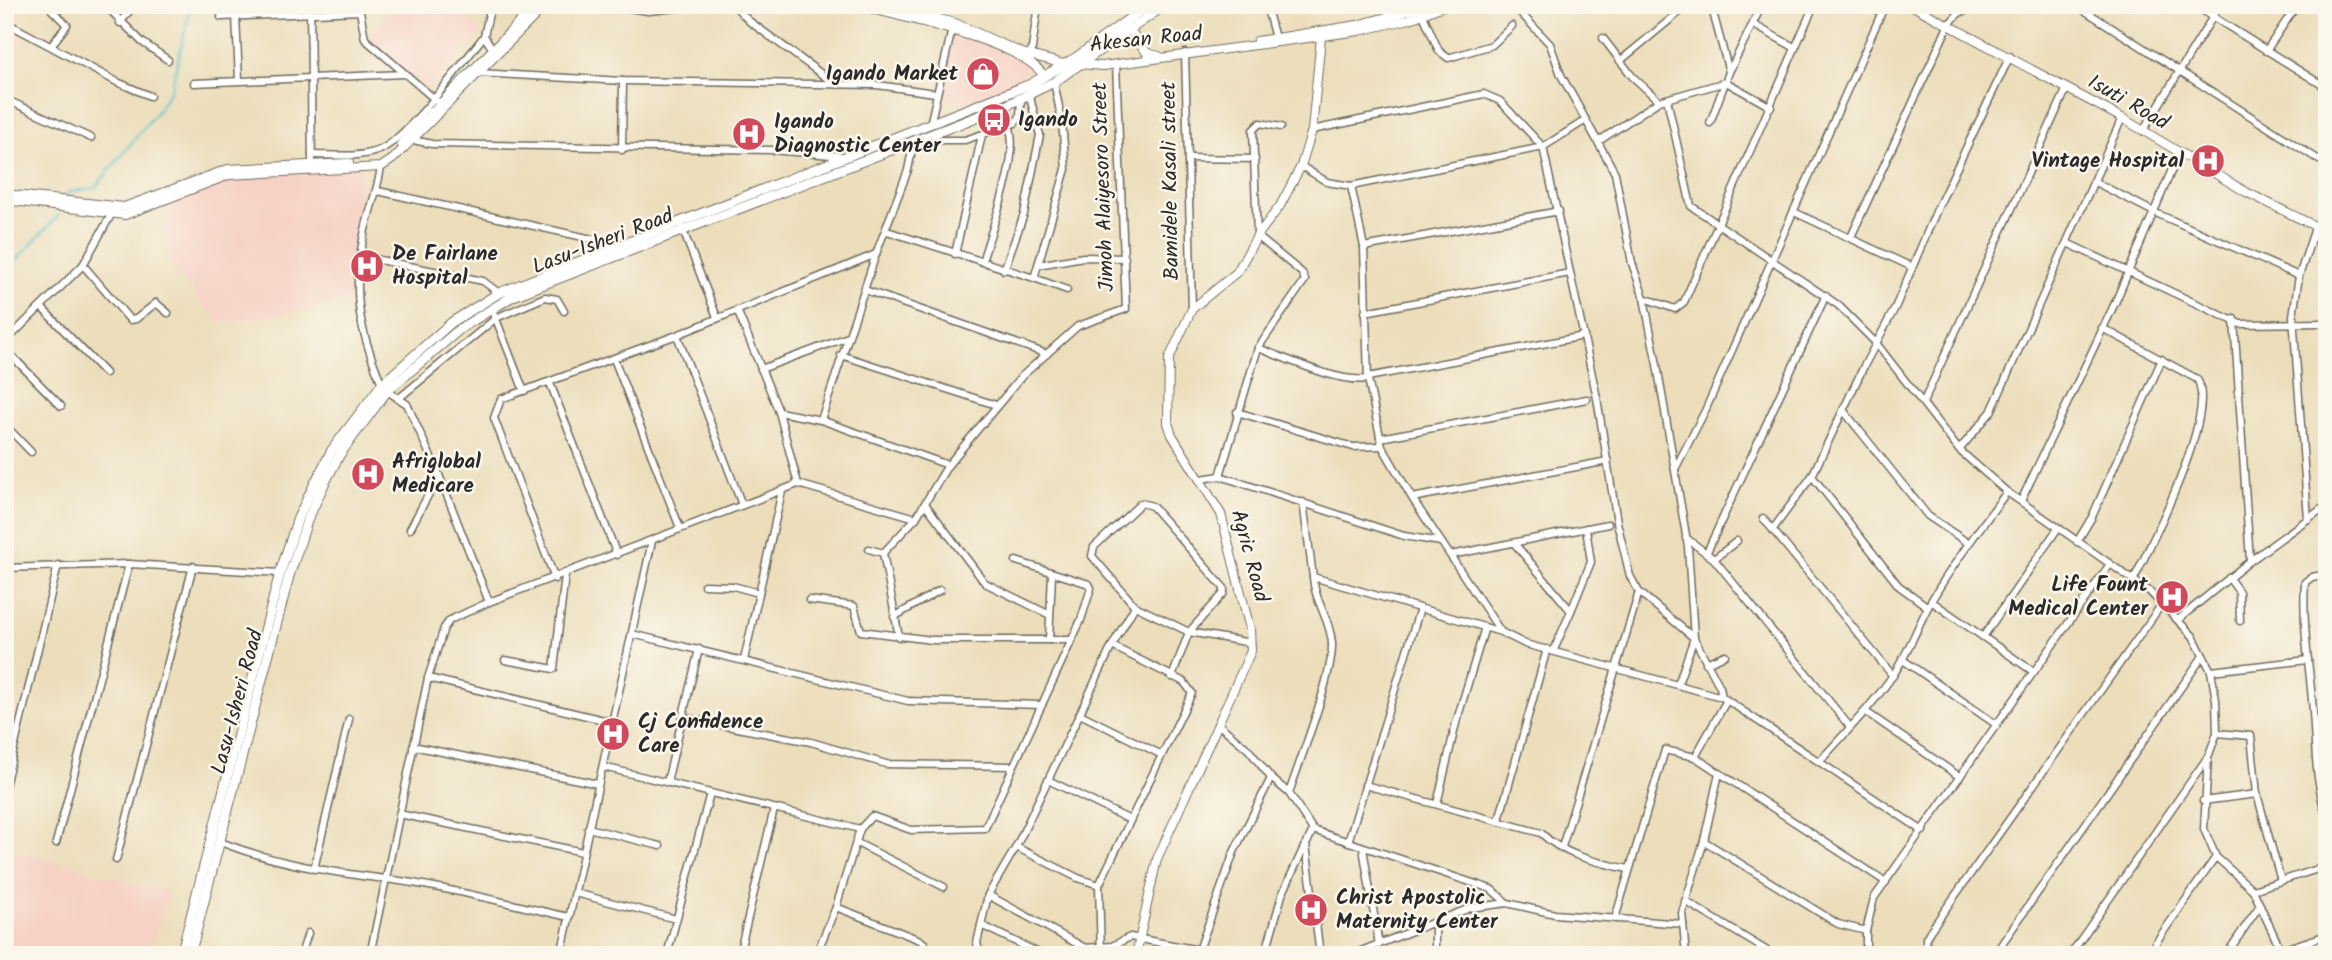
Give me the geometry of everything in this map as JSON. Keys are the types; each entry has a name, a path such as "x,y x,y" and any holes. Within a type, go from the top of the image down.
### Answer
{"main road":[{"name":"Lasu-Isheri Road","path":"181,955 280,573 298,518 332,450 384,387 452,322 499,293 619,245 915,143 1025,96 1054,82 1165,5"},
{"name":"Lasu-Isheri Road","path":"190,955 289,576 307,521 340,454 384,387 491,307 846,156 1011,93 1064,64 1141,7"}],"street":[{"path":"105,5 120,23 168,60"},
{"path":"120,23 134,5"},
{"path":"437,102 466,58 484,37 491,5"},
{"path":"5,194 124,207 229,169 312,160 374,163 386,158 437,102 476,71 492,48 536,5"},
{"path":"5,200 111,215 140,212 229,175 382,167 413,140 476,71 546,5"},
{"path":"611,5 648,11 705,5"},
{"path":"734,5 749,22 835,84"},
{"path":"859,5 953,29 1028,60 1044,76"},
{"path":"884,5 956,23 1031,55 1064,64"},
{"path":"1031,55 1038,5"},
{"path":"1266,5 1275,38"},
{"name":"Akesan Road","path":"1216,50 1430,5"},
{"name":"Akesan Road","path":"1079,64 1116,64 1321,37 1423,15 1446,5"},
{"path":"1513,5 1550,44 1561,75 1615,173 1632,263 1644,298 1675,469 1686,538 1694,638 1724,698"},
{"path":"1620,61 1688,5"},
{"path":"1711,5 1729,72"},
{"path":"1710,122 1729,72 1762,5"},
{"path":"1644,298 1675,309 1680,307 1814,5"},
{"path":"1675,469 1705,411 1885,5"},
{"name":"Isuti Road","path":"1911,5 2010,56 2179,153 2315,228 2327,232"},
{"path":"1852,237 1949,24 1959,13 1983,5"},
{"path":"2076,5 2327,165"},
{"path":"2194,5 2327,88"},
{"path":"2143,131 2220,5"},
{"path":"2266,51 2297,5"},
{"path":"2316,5 2327,12"},
{"path":"221,17 310,9 360,11 363,14 365,39 437,102"},
{"path":"310,9 312,160"},
{"path":"51,46 67,25 52,10"},
{"path":"1423,15 1439,51 1448,58 1492,45 1512,26"},
{"path":"236,16 239,80"},
{"path":"5,22 150,96"},
{"path":"1754,25 1792,46"},
{"path":"930,125 935,93 953,29"},
{"path":"1130,30 1147,53 1161,57"},
{"path":"484,37 492,48"},
{"name":"Agric Road","path":"1251,643 1224,523 1201,479 1172,435 1168,423 1169,359 1192,309 1232,277 1257,236 1273,217 1301,166 1312,130 1321,37"},
{"path":"1604,38 1620,61 1658,101"},
{"name":"Bamidele Kasali street","path":"1185,53 1192,309"},
{"path":"1773,529 1795,504 1812,476 1895,308 2010,56"},
{"path":"466,58 476,71 623,81 907,87 935,93"},
{"name":"Jimoh Alaiyesoro Street","path":"1047,354 1078,326 1126,309 1116,64"},
{"path":"194,83 404,74"},
{"path":"622,150 623,81"},
{"path":"1034,278 1066,169 1062,122 1054,82"},
{"path":"1599,141 1658,101 1726,82 1771,107"},
{"path":"1923,403 2067,88"},
{"path":"1312,130 1484,94 1500,101 1544,147 1584,336 1626,563 1639,592 1694,638"},
{"path":"821,420 915,143 943,140 956,142 1009,125 1020,117 1025,96"},
{"path":"1004,270 1024,214 1040,135 1025,96"},
{"path":"5,99 91,138"},
{"path":"1667,99 1688,200 1698,211 1718,221 1770,260 1826,295 1875,344 1959,450 2007,492 2134,579 2179,620 2211,671 2217,733 2208,757 2203,801 2204,829 2216,857 2253,890 2282,953 2327,935"},
{"path":"1959,450 1989,416 2122,118"},
{"path":"1301,166 1326,182 1351,186 1544,147 1586,120"},
{"path":"1220,475 1258,348 1305,280 1301,273 1257,236 1255,125 1266,123 1281,127"},
{"path":"982,262 1009,165 1013,137 1009,125"},
{"path":"955,254 982,135"},
{"path":"413,140 432,144 622,150 771,150 846,156"},
{"path":"2021,500 2155,213 2179,153"},
{"path":"1189,158 1255,159"},
{"path":"382,167 378,191 365,228 356,303 370,354 384,387 407,404 439,475 489,602"},
{"path":"2095,182 2155,213 2299,276"},
{"path":"1351,186 1364,247 1368,378 1381,442 1412,498 1501,632"},
{"path":"378,191 619,245"},
{"path":"1364,247 1559,211"},
{"path":"1794,212 1912,267"},
{"path":"5,342 83,265 111,215"},
{"path":"682,225 717,317"},
{"path":"2308,519 2293,311 2299,276 2315,228"},
{"path":"887,232 1066,290"},
{"path":"2067,243 2248,325 2327,323"},
{"path":"555,579 493,416 501,399 677,335 876,254"},
{"path":"360,257 483,281 499,293"},
{"path":"1038,265 1083,257 1125,258"},
{"path":"83,265 130,320 136,319 156,303 168,313"},
{"path":"1365,312 1570,273"},
{"path":"865,290 1047,354 996,405 948,465 926,505 883,553"},
{"path":"1707,552 1826,295"},
{"path":"398,399 496,318 545,297 557,299 564,311"},
{"path":"41,307 105,373"},
{"path":"491,307 524,391"},
{"path":"737,310 779,412 798,484"},
{"path":"2234,319 2250,561"},
{"path":"2102,328 2197,379 2203,403 2193,442 2165,515 2134,579"},
{"path":"677,335 742,505"},
{"path":"1258,348 1310,367 1359,380 1584,336"},
{"path":"761,369 848,337"},
{"path":"5,349 61,406"},
{"path":"841,355 996,405"},
{"path":"614,359 680,528"},
{"path":"2077,542 2092,517 2162,359"},
{"path":"550,383 617,555"},
{"path":"1237,412 1353,447 1587,399"},
{"path":"1843,410 1928,516 1968,543"},
{"path":"779,412 821,420 948,465"},
{"path":"5,425 31,452"},
{"path":"1412,498 1608,461"},
{"path":"410,529 439,475"},
{"path":"1201,479 1220,475 1404,536 1441,542"},
{"path":"1812,476 1899,586 1983,637 2034,672"},
{"path":"401,955 371,951 412,746 428,678 447,624 489,602 798,484 916,518"},
{"path":"744,660 782,491"},
{"path":"1820,761 1866,712 1893,676 1930,604 1968,543 2007,492"},
{"path":"1289,793 1306,746 1332,649 1327,624 1314,590 1303,502"},
{"path":"1136,955 1157,859 1248,658 1251,643 1189,632 1135,606 1091,552 1142,503 1147,503 1224,588 1224,593 1189,632 1172,677"},
{"path":"926,505 985,583 1048,614"},
{"path":"2179,620 2250,561 2326,506"},
{"path":"1763,518 1893,676"},
{"path":"1451,555 1608,524"},
{"path":"1499,820 1550,650 1571,611 1591,562 1586,528"},
{"path":"1983,637 2058,528"},
{"path":"1686,538 1714,559 1850,727"},
{"path":"561,955 652,541"},
{"path":"1714,559 1737,541"},
{"path":"1514,543 1571,611"},
{"path":"869,549 883,553"},
{"path":"883,553 899,637"},
{"path":"816,955 836,907 860,829 875,816 911,830 985,828 1072,640 1091,586 1016,561"},
{"path":"5,568 129,564 280,573"},
{"path":"56,843 129,564"},
{"path":"1866,955 1870,906 2110,564"},
{"path":"5,786 58,565"},
{"path":"116,860 193,566"},
{"path":"1049,640 1048,614 1052,574"},
{"path":"2327,574 2312,577 2305,582 2315,777 2327,819"},
{"path":"505,660 554,668 565,575"},
{"path":"1313,577 1501,632 1525,644 1724,698 1923,831"},
{"path":"2229,578 2239,592 2240,621"},
{"path":"704,585 733,586 759,593"},
{"path":"894,617 940,590"},
{"path":"1562,848 1639,592"},
{"path":"809,600 854,606 860,631 899,637 1072,640"},
{"path":"1927,955 1926,938 1930,932 2162,604"},
{"path":"987,955 980,953 977,943 988,895 1016,847 1112,646 1135,606"},
{"path":"1348,842 1420,608"},
{"path":"1437,804 1456,723 1485,627"},
{"path":"632,634 908,701 1042,705"},
{"path":"1678,684 1694,638"},
{"path":"1101,951 1099,886 1192,693 1190,687 1112,646"},
{"path":"667,782 685,718 699,649"},
{"path":"1706,663 1724,655"},
{"path":"1994,955 2203,656"},
{"path":"1903,660 1997,725"},
{"path":"2211,671 2308,660"},
{"path":"428,678 612,722"},
{"path":"1695,757 1724,698"},
{"path":"1866,712 1960,778"},
{"path":"1080,715 1163,755"},
{"path":"685,718 811,742 886,764 1013,766"},
{"path":"314,869 349,719"},
{"path":"1218,724 1248,749 1271,778 1289,793 1313,830 1480,885 1500,895 1507,903"},
{"path":"2217,733 2251,736 2257,794 2281,881"},
{"path":"412,746 598,784"},
{"path":"1615,919 1665,750 1695,757 1886,882"},
{"path":"2070,955 2208,757"},
{"path":"603,767 860,829"},
{"path":"1686,955 1683,924 1685,901 1704,841 1719,773"},
{"path":"988,895 1085,948 1101,951 1130,937 1195,950 1202,947 1234,852 1271,778"},
{"path":"1048,780 1130,820"},
{"path":"1365,785 1541,833 1575,855 1628,869"},
{"path":"667,955 710,793"},
{"path":"2203,801 2257,794"},
{"path":"739,955 775,809"},
{"path":"399,814 583,852"},
{"path":"588,828 660,846"},
{"path":"1265,955 1282,895 1313,830"},
{"path":"1704,841 1838,924 1867,931"},
{"path":"220,842 255,855 314,869 386,879 569,917"},
{"path":"857,843 944,887"},
{"path":"1306,845 1321,955"},
{"path":"1016,847 1099,886"},
{"path":"1363,848 1379,945"},
{"path":"2147,955 2216,857"},
{"path":"2253,890 2327,866"},
{"path":"575,893 676,919"},
{"path":"1685,901 1770,954"},
{"path":"1351,955 1470,908 1507,903 1555,914 1683,924"},
{"path":"2225,955 2260,905"},
{"path":"836,907 920,940 925,944 923,955"},
{"path":"1435,922 1435,955"},
{"path":"981,925 1043,955"},
{"path":"301,955 308,933"},
{"path":"633,955 646,955"}],"shaded area":[{"path":"394,5 454,5 482,31 428,90 367,36"},
{"name":"Igando Market","path":"954,31 1030,65 1017,84 976,100 957,103 935,99"},
{"path":"362,166 347,300 324,308 219,324 167,261 162,199 208,176"},
{"path":"5,847 169,893 149,955 5,955"}],"waterway":[{"path":"62,197 73,191 95,188 159,109 171,89 189,5"},
{"path":"5,272 59,215"}],"place":[{"name":"Igando Market","path":"983,74"},
{"name":"Igando","path":"994,120"},
{"name":"Igando Diagnostic Center","path":"749,134"},
{"name":"Vintage Hospital","path":"2208,161"},
{"name":"De Fairlane Hospital","path":"367,266"},
{"name":"Afriglobal Medicare","path":"368,474"},
{"name":"Life Fount Medical Center","path":"2172,597"},
{"name":"Cj Confidence Care","path":"613,734"},
{"name":"Christ Apostolic Maternity Center","path":"1311,910"}]}
